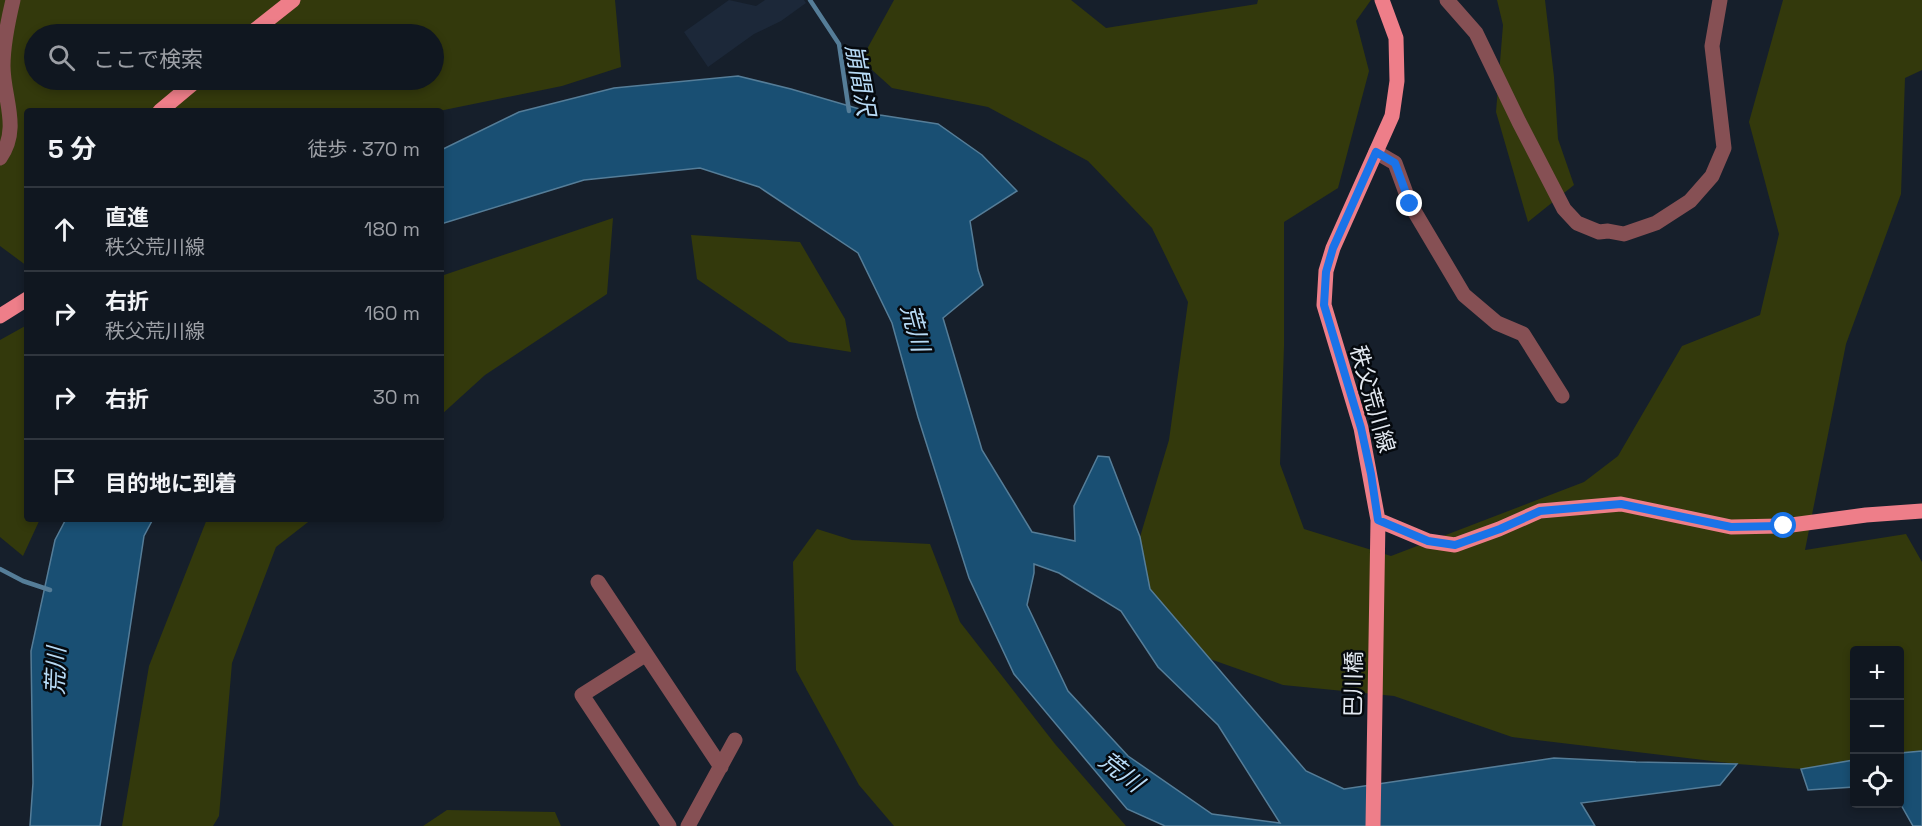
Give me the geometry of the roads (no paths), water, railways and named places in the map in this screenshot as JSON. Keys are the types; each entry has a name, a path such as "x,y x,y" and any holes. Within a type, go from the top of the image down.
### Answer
{"main road":[{"path":"262,24 292,0"},
{"name":"秩父荒川線","path":"1378,542 1378,520 1361,428 1324,305 1326,272 1333,248 1392,116 1397,81 1396,38 1382,0"},
{"path":"164,108 185,90"},
{"path":"0,316 24,301"},
{"path":"1378,520 1428,541 1455,545 1500,529 1540,511 1621,504 1731,527 1784,526 1866,514 1922,511"},
{"name":"巴川橋","path":"1373,826 1378,542"}],"street":[{"path":"0,158 5,151 10,130 9,101 3,67 6,30 13,0"},
{"path":"1447,0 1476,33 1564,209 1577,223 1599,232 1624,234 1656,223 1690,201 1712,177 1724,148 1712,46 1720,0"},
{"path":"1376,152 1395,163 1410,204 1464,296 1497,323 1523,334 1562,396"},
{"path":"598,582 721,767"},
{"path":"645,655 582,695 669,826"},
{"path":"688,826 735,740"}],"water":[{"name":"荒川","path":"738,76 880,115 938,124 982,155 1017,191 970,221 978,270 983,285 943,318 982,450 1032,532 1075,541 1074,506 1098,456 1109,457 1140,537 1150,589 1306,771 1344,789 1554,758 1737,764 1720,785 1581,803 1595,826 1165,826 1127,809 1014,674 969,578 918,417 892,323 858,253 759,187 700,168 584,180 444,223 444,149 519,112 614,88","holes":["1034,564 1059,573 1121,611 1158,667 1218,725 1280,823 1212,814 1128,756 1068,691 1027,605"]},
{"name":"荒川","path":"64,522 151,522 144,536 100,826 30,826 33,783 31,651 55,540"},
{"path":"1922,751 1922,826 1913,826 1903,808 1904,753"},
{"path":"1850,761 1850,787 1808,790 1801,769"}],"waterway":[{"name":"崩間沢","path":"810,0 839,44 849,111"},
{"path":"0,569 23,581 50,590"}]}
